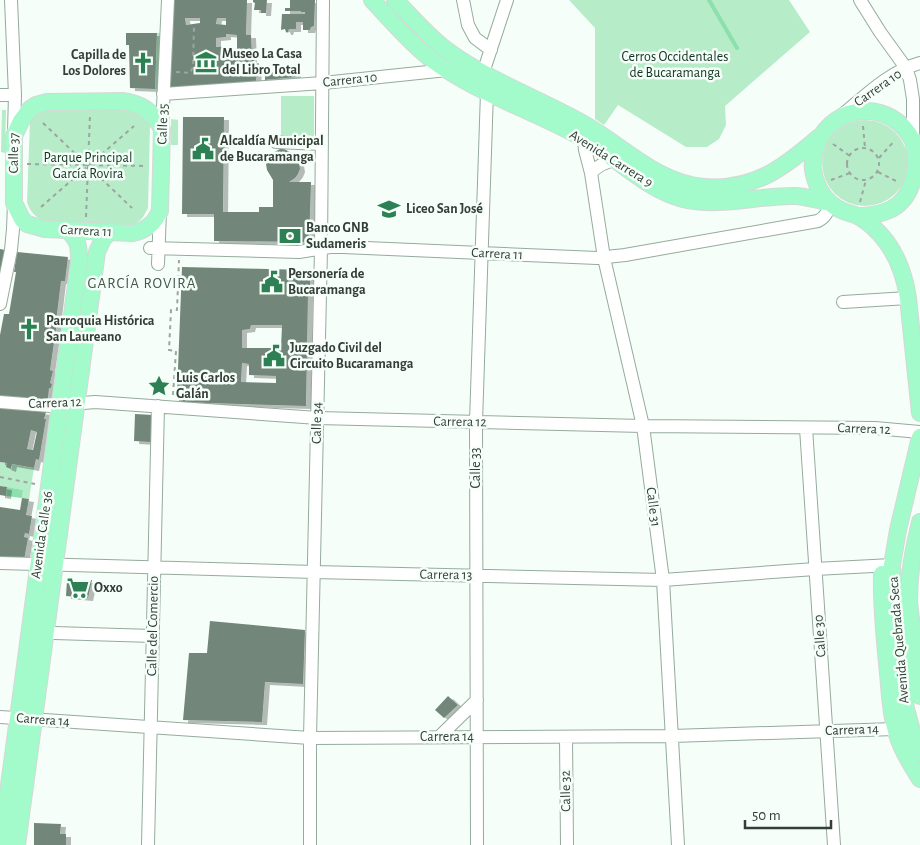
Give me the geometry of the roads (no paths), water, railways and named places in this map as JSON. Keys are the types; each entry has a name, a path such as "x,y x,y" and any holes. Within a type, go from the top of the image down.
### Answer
{"main road":[{"name":"Avenida Carrera 9","path":"372,0 415,45 429,58 447,70 487,92 583,131 616,160 657,188 681,198 703,201 728,202 799,196 830,203"},
{"name":"Avenida Carrera 9","path":"395,0 443,47 455,56 583,131 663,175 684,183 727,187 751,182 766,176 820,136 828,126 839,118"},
{"path":"14,136 21,121 30,109 47,102 134,103 148,110 158,121 162,129"},
{"path":"839,118 861,111 874,111 885,114 896,120 909,135 917,153 916,191 888,211 873,216 857,216"},
{"name":"Calle 35","path":"160,211 162,129"},
{"name":"Calle 37","path":"14,136 14,203"},
{"path":"820,136 814,151 813,168 822,194 830,203 842,211 857,216 873,227 893,251 902,269 906,282 920,413"},
{"name":"Carrera 11","path":"14,203 22,219 27,224 46,229 140,232 152,225 160,211"},
{"name":"Avenida Calle 36","path":"1,845 79,252 74,236 67,230"},
{"name":"Avenida Calle 36","path":"17,845 96,252 103,239 110,232"},
{"path":"920,437 906,493 887,548 888,566 882,600 895,729 902,748 920,779"},
{"name":"Avenida Quebrada Seca","path":"920,522 916,553 910,570 910,676 906,709 920,753"},
{"name":"Avenida Quebrada Seca","path":"888,566 910,676 920,696"}],"street":[{"name":"Calle 37","path":"11,0 15,95 14,136"},
{"name":"Calle 35","path":"162,129 168,0"},
{"name":"Calle 34","path":"310,845 310,738 321,249 323,0"},
{"path":"463,0 468,26 475,38 491,50"},
{"path":"483,72 507,0"},
{"path":"860,0 906,68 910,80 912,99 909,135"},
{"name":"Carrera 10","path":"839,118 887,79 906,68 920,63"},
{"name":"Carrera 10","path":"164,94 322,83 447,70"},
{"name":"Calle 33","path":"477,845 476,422 487,92"},
{"path":"0,94 15,95"},
{"path":"909,135 920,120"},
{"name":"Calle 31","path":"583,131 604,258 643,426 663,580 678,845"},
{"path":"276,142 322,144"},
{"path":"591,173 600,165 616,160"},
{"name":"Calle 37","path":"0,304 6,242 14,203"},
{"name":"Carrera 11","path":"154,248 299,252 343,247 604,258 818,221 828,211 830,203"},
{"name":"Calle 35","path":"154,263 154,248 160,211"},
{"path":"127,233 140,237 154,248"},
{"path":"843,302 908,298"},
{"name":"Carrera 12","path":"0,402 36,406 95,402 318,418 643,426 884,429 920,432"},
{"name":"Calle del Comercio","path":"148,845 158,406"},
{"name":"Calle 30","path":"806,428 834,845"},
{"name":"Carrera 13","path":"0,563 663,580 815,569 888,566"},
{"path":"54,633 153,636"},
{"path":"439,737 477,700"},
{"name":"Carrera 14","path":"0,717 310,738 672,736 895,729"},
{"name":"Calle 32","path":"566,736 567,845"}],"waterway":[{"path":"709,0 737,48"}],"place":[{"name":"Museo La Casa del Libro Total","path":"206,62"},
{"name":"Capilla de Los Dolores","path":"143,63"},
{"name":"Alcaldía Municipal de Bucaramanga","path":"203,149"},
{"name":"Liceo San José","path":"389,209"},
{"name":"Banco GNB Sudameris","path":"290,236"},
{"name":"Personería de Bucaramanga","path":"272,282"},
{"name":"Parroquia Histórica San Laureano","path":"29,329"},
{"name":"Juzgado Civil del Circuito Bucaramanga","path":"274,356"},
{"name":"Luis Carlos Galán","path":"159,386"},
{"name":"Oxxo","path":"78,588"}],"district":[{"name":"GARCÍA ROVIRA","path":"142,283"}],"park label":[{"name":"Cerros Occidentales de Bucaramanga","path":"675,66"},
{"name":"Parque Principal García Rovira","path":"88,166"}]}
